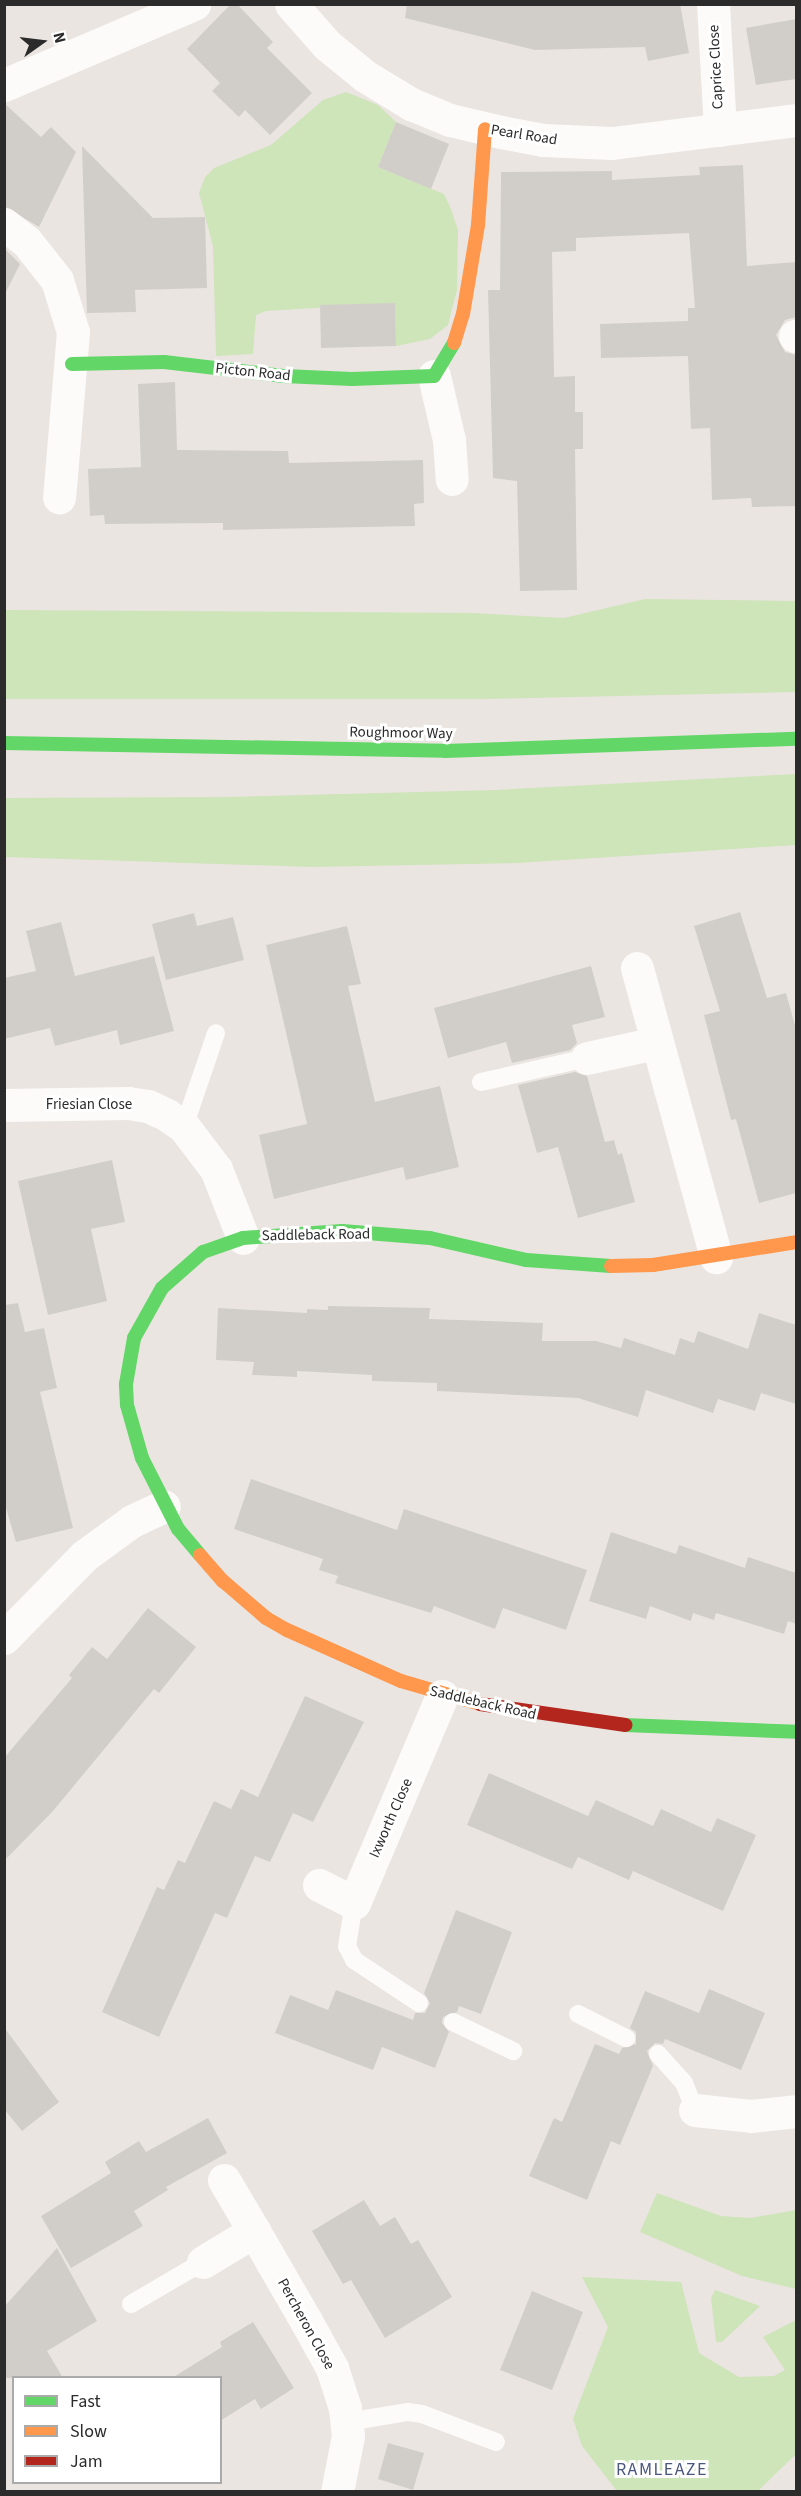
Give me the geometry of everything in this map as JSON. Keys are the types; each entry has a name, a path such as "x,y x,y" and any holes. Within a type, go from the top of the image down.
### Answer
{"street":[{"path":"4,85 194,4"},
{"name":"Pearl Road","path":"291,4 327,45 365,76 411,104 450,120 485,129 543,140 612,143 796,120"},
{"name":"Caprice Close","path":"713,4 720,130"},
{"path":"452,479 446,419 434,376 454,342 463,314 478,225 485,129"},
{"path":"4,224 27,242 57,280 73,332 59,497"},
{"name":"Picton Road","path":"72,364 164,362 352,380 434,376"},
{"name":"Roughmoor Way","path":"4,743 445,751 796,739"},
{"path":"637,968 716,1257"},
{"path":"586,1058 656,1043"},
{"name":"Friesian Close","path":"4,1105 128,1103 148,1106 184,1126 216,1169 243,1238"},
{"name":"Saddleback Road","path":"796,1242 716,1257 652,1265 581,1267 526,1260 430,1238 342,1231 243,1238 222,1243 181,1268 146,1311 134,1338 128,1362 127,1405 142,1458 164,1506 199,1557 266,1618 358,1663 442,1696 570,1720 643,1727 796,1732"},
{"path":"4,1638 84,1556 132,1521 164,1506"},
{"name":"Ixworth Close","path":"354,1903 442,1696"},
{"path":"319,1885 354,1903"},
{"path":"695,2110 752,2116 796,2111"},
{"name":"Percheron Close","path":"224,2180 332,2367 347,2422 345,2463 337,2492"},
{"path":"203,2262 254,2231"}],"lane":[{"path":"184,1126 216,1033"},
{"path":"481,1082 586,1058"},
{"path":"354,1903 347,1946 354,1960 419,2003"},
{"path":"578,2014 626,2038"},
{"path":"453,2022 513,2052"},
{"path":"658,2054 684,2083 695,2110"},
{"path":"131,2304 203,2262"},
{"path":"347,2422 408,2412 422,2414 496,2442"}],"green space":[{"path":"346,92 378,105 396,122 378,167 444,194 451,209 458,230 457,290 448,325 430,339 396,346 395,303 266,311 256,315 253,354 216,356 213,246 199,193 205,177 214,168 271,145 323,100"},
{"path":"645,599 796,601 796,692 482,699 5,699 5,610 472,613 564,618"},
{"path":"796,774 796,845 518,863 312,867 5,857 5,798 227,797 496,790"},
{"path":"657,2193 721,2216 750,2218 796,2210 796,2289 742,2276 640,2232"},
{"path":"582,2277 681,2282 699,2353 739,2377 774,2376 785,2370 763,2337 796,2320 796,2454 758,2491 617,2491 582,2446 573,2419 608,2327"},
{"path":"715,2290 760,2306 722,2342 716,2342 711,2298"}],"building":[{"path":"231,4 237,4 273,42 267,48 312,93 270,135 245,110 239,117 212,91 220,83 187,49"},
{"path":"407,4 680,4 689,53 648,61 645,47 535,50 405,18"},
{"path":"796,19 796,79 756,85 746,28"},
{"path":"4,103 41,137 51,127 76,152 39,227 4,206"},
{"path":"396,122 449,144 431,189 378,167"},
{"path":"82,146 153,218 205,217 207,288 135,290 136,312 87,313"},
{"path":"743,165 747,266 796,262 796,317 785,320 776,335 785,352 796,355 796,506 752,507 751,498 712,500 710,428 691,429 688,356 601,358 600,324 688,321 688,308 695,308 689,233 576,238 576,251 552,252 554,377 575,376 575,412 583,412 583,449 575,449 577,590 520,591 517,481 493,478 488,290 500,290 501,172 612,171 612,180 700,175 699,167"},
{"path":"4,248 20,264 4,296"},
{"path":"395,303 396,346 321,348 320,305"},
{"path":"175,382 177,450 288,451 289,463 423,460 424,503 414,504 415,526 223,530 223,523 105,524 104,515 90,516 88,469 141,467 138,384"},
{"path":"740,912 767,998 786,993 796,1029 796,1193 759,1203 736,1119 731,1120 704,1015 720,1011 694,926"},
{"path":"194,913 197,926 233,917 244,960 166,980 152,924"},
{"path":"61,922 75,976 154,956 174,1031 120,1045 117,1030 55,1046 50,1028 4,1039 4,978 36,971 26,931"},
{"path":"347,926 361,984 348,986 375,1102 440,1086 459,1167 406,1180 403,1167 274,1199 259,1135 307,1124 266,945"},
{"path":"591,966 605,1017 572,1025 577,1043 570,1050 512,1063 506,1042 448,1058 434,1008"},
{"path":"575,1072 587,1076 605,1142 614,1140 618,1155 622,1153 635,1202 578,1218 558,1147 537,1153 518,1085"},
{"path":"112,1160 125,1222 91,1229 107,1301 48,1315 18,1181"},
{"path":"18,1303 25,1332 44,1328 57,1388 40,1392 73,1528 16,1542 4,1501 4,1305"},
{"path":"328,1306 430,1308 429,1319 543,1323 542,1341 596,1341 621,1348 624,1338 675,1355 680,1338 694,1343 698,1331 748,1349 759,1313 796,1325 796,1404 761,1393 755,1411 718,1399 713,1413 646,1390 638,1417 578,1398 437,1391 437,1383 372,1381 372,1375 297,1371 297,1377 252,1375 254,1362 216,1360 218,1308 307,1313 307,1309 328,1310"},
{"path":"251,1479 397,1530 404,1509 587,1570 566,1630 503,1608 495,1629 434,1606 431,1613 335,1583 338,1576 319,1570 323,1559 234,1529"},
{"path":"611,1532 676,1554 679,1545 745,1568 748,1557 796,1573 796,1624 788,1621 784,1634 716,1613 714,1620 693,1613 691,1621 650,1606 646,1619 589,1601"},
{"path":"148,1608 196,1647 159,1693 154,1689 53,1811 4,1861 4,1758 72,1678 69,1675 92,1647 107,1659"},
{"path":"305,1696 364,1722 313,1822 293,1813 270,1862 255,1856 227,1918 215,1913 159,2037 102,2012 157,1887 164,1890 178,1860 185,1863 214,1801 231,1809 241,1789 258,1797"},
{"path":"489,1773 588,1816 596,1800 653,1826 661,1809 711,1832 717,1818 756,1835 723,1911 633,1871 629,1880 578,1857 572,1869 467,1825"},
{"path":"456,1910 512,1932 481,2014 459,2006 457,2012 443,2017 442,2023 449,2032 435,2068 382,2047 373,2070 275,2033 290,1995 328,2010 336,1990 413,2020 415,2013 425,2013 430,2003 424,1993"},
{"path":"709,1989 765,2013 741,2070 665,2039 663,2044 655,2043 647,2051 653,2066 620,2145 611,2141 587,2200 529,2176 554,2118 562,2122 595,2044 619,2054 622,2048 636,2044 636,2032 630,2028 645,1991 699,2013"},
{"path":"4,2027 59,2102 22,2131 4,2109"},
{"path":"208,2118 227,2153 166,2187 168,2190 134,2211 143,2226 71,2268 41,2216 111,2173 105,2162 139,2141 146,2152"},
{"path":"364,2200 380,2226 395,2217 411,2244 418,2240 452,2297 385,2338 351,2280 343,2284 312,2231"},
{"path":"57,2248 97,2321 47,2351 62,2376 4,2378 4,2307"},
{"path":"532,2291 583,2312 552,2390 500,2370"},
{"path":"253,2322 294,2388 261,2409 255,2399 222,2420 222,2376 175,2376 222,2347 220,2342"},
{"path":"388,2443 424,2453 413,2490 378,2479"}],"traffic: fast":[{"path":"72,364 164,362 283,376 352,379 434,376 454,343"},
{"path":"4,743 445,751 796,739"},
{"path":"200,1555 178,1529 142,1458 127,1405 126,1384 134,1338 162,1288 203,1252 243,1238 342,1231 430,1238 526,1260 611,1266"},
{"path":"625,1725 796,1732"}],"traffic: slow":[{"path":"454,343 463,314 478,225 485,129"},
{"path":"611,1266 653,1265 796,1242"},
{"path":"200,1555 223,1581 266,1618 287,1630 401,1681 480,1704"}],"traffic: jam":[{"path":"480,1704 625,1725"}],"district":[{"name":"RAMLEAZE","path":"662,2470"}]}
